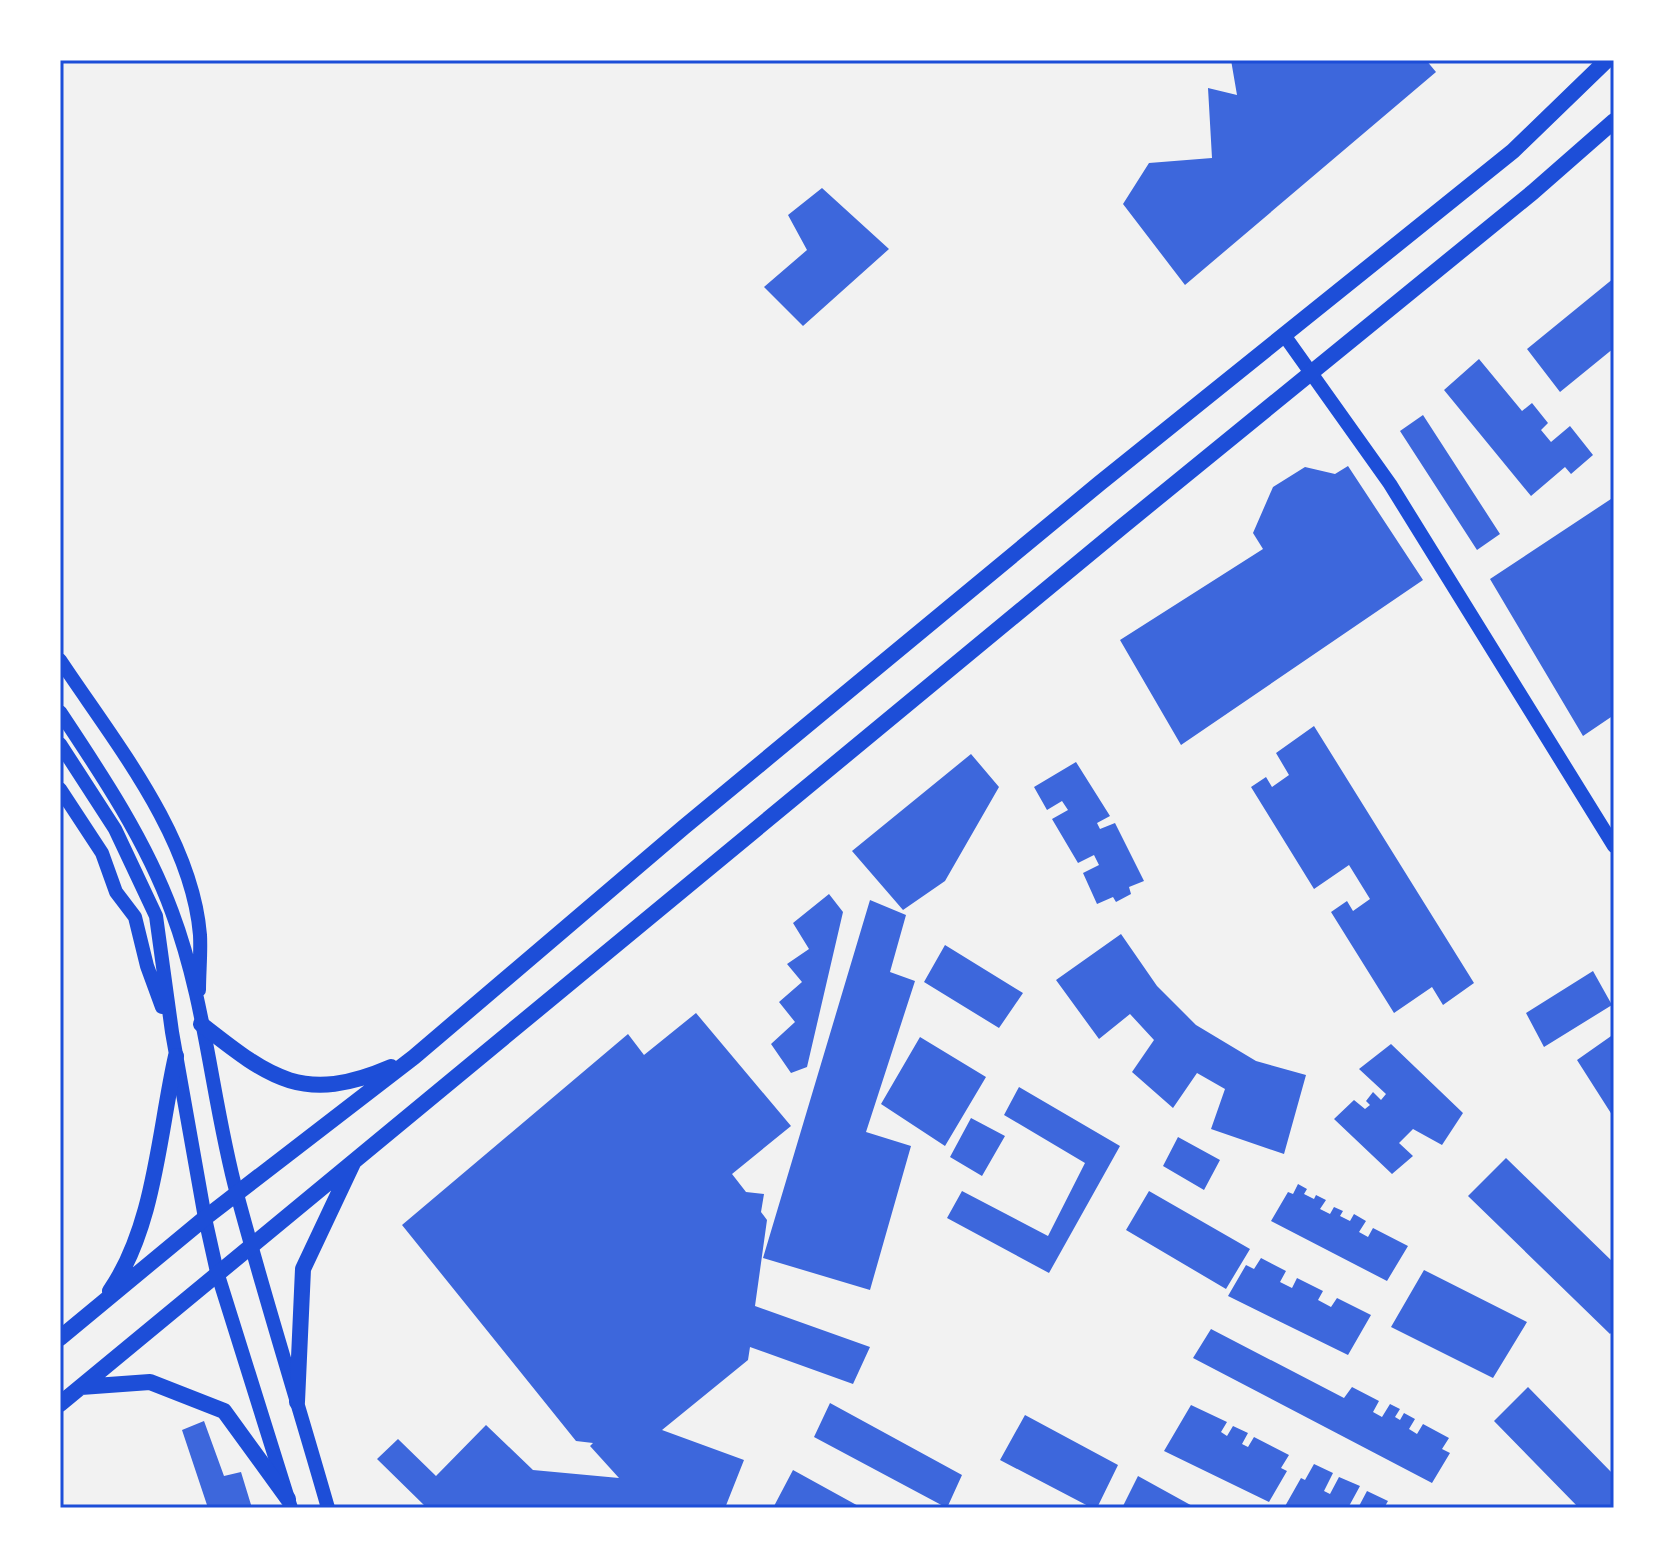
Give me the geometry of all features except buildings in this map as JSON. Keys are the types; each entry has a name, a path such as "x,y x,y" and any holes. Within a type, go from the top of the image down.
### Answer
{"main road":[{"path":"60,1338 205,1218 414,1057 684,827 1100,483 1513,151 1607,60"},
{"path":"60,1404 1533,192 1614,121"},
{"path":"1284,335 1390,484 1614,846"},
{"path":"60,660 169,830 188,880 200,934 200,1019 252,1063 273,1076 295,1083 318,1086 363,1079 414,1057"},
{"path":"60,712 149,860 173,914 200,1019 237,1193 328,1508"},
{"path":"60,744 115,829 156,916 176,1056 217,1272 289,1503"},
{"path":"60,789 102,853 116,892 135,917 147,966 172,1032"},
{"path":"102,1303 115,1284 132,1245 156,1174 164,1108 176,1056"},
{"path":"297,1402 303,1269 355,1159"},
{"path":"81,1387 150,1382 224,1411 289,1503"}]}
